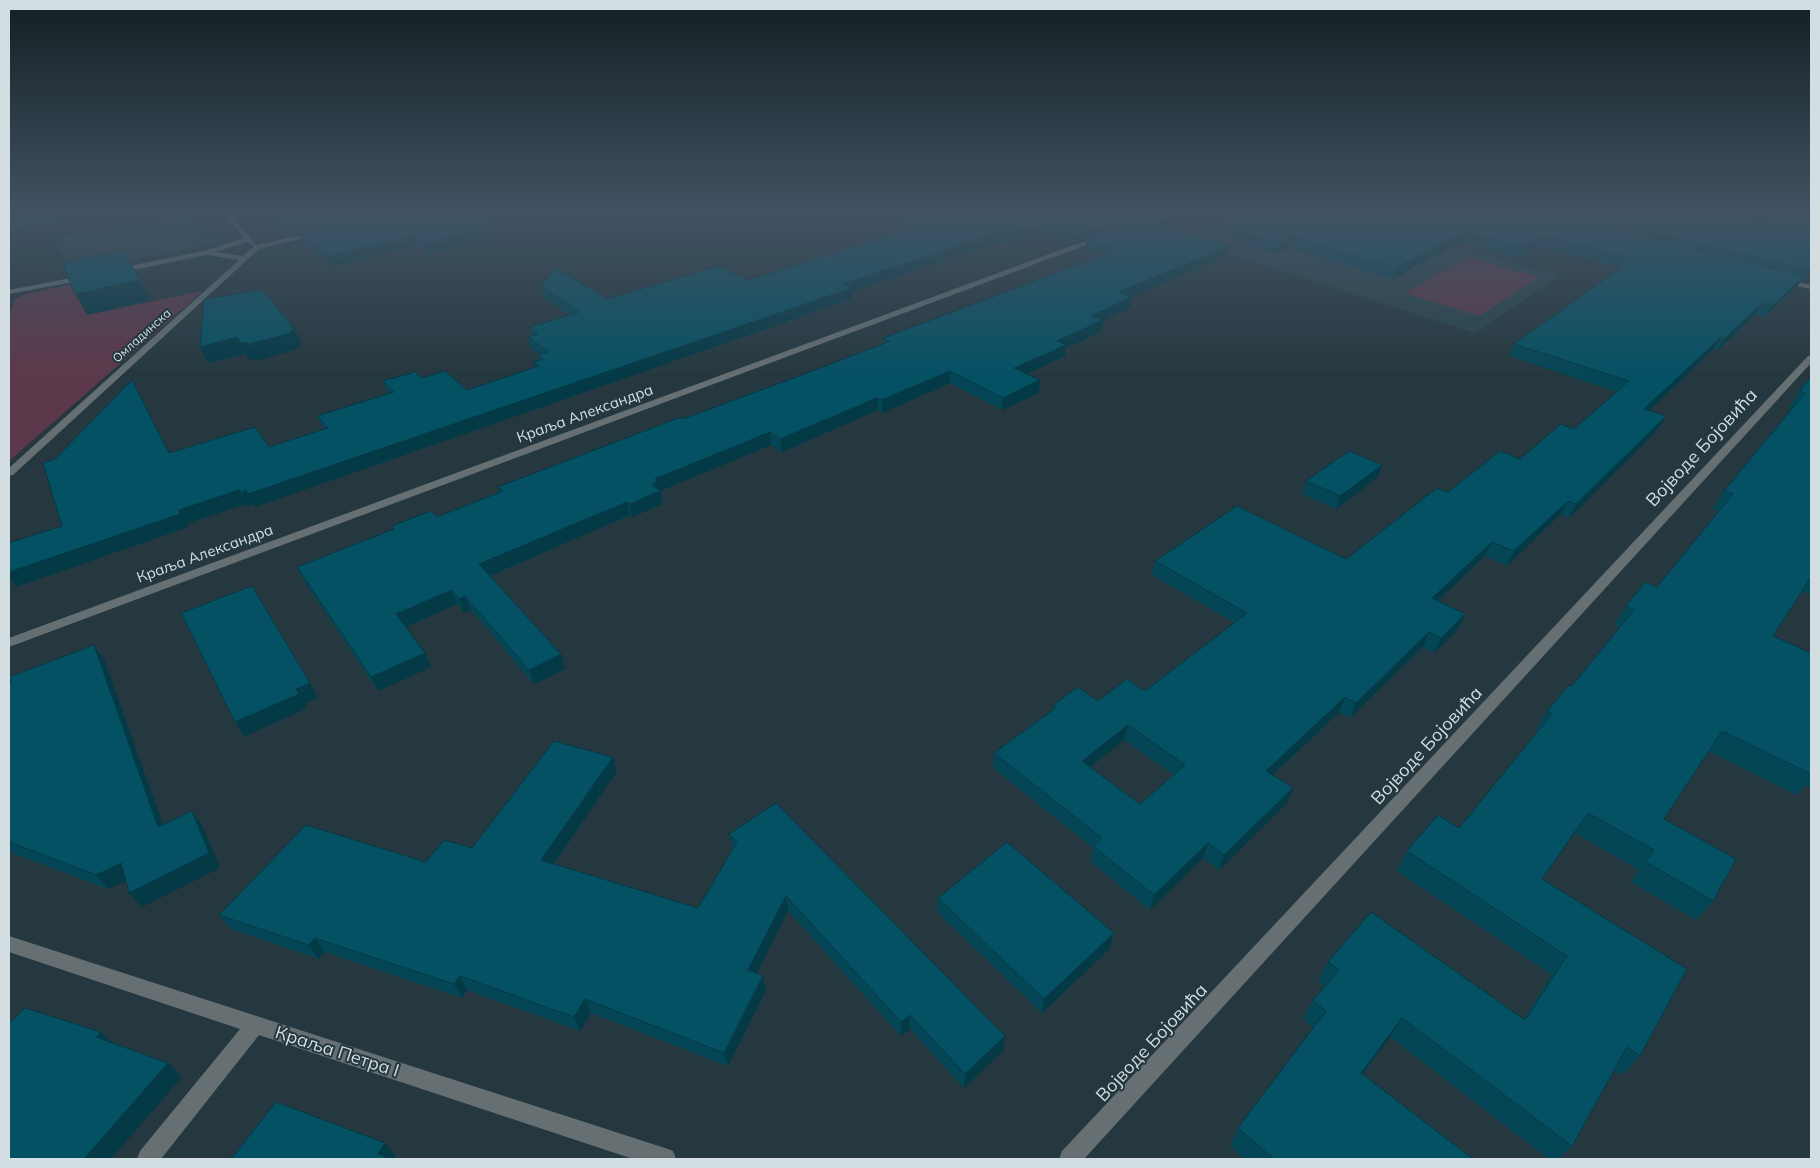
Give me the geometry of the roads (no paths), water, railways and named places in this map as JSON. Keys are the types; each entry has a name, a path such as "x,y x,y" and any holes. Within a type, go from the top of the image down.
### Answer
{"street":[{"path":"106,273 135,268"},
{"name":"Омладинска","path":"9,473 234,268"},
{"name":"Краља Александра","path":"9,643 1022,268"},
{"path":"9,292 97,275"},
{"path":"1772,277 1811,287"},
{"name":"Војводе Бојовића","path":"1070,1159 1811,358"},
{"name":"Краља Петра I","path":"9,944 665,1159"},
{"path":"148,1159 255,1025"}]}
